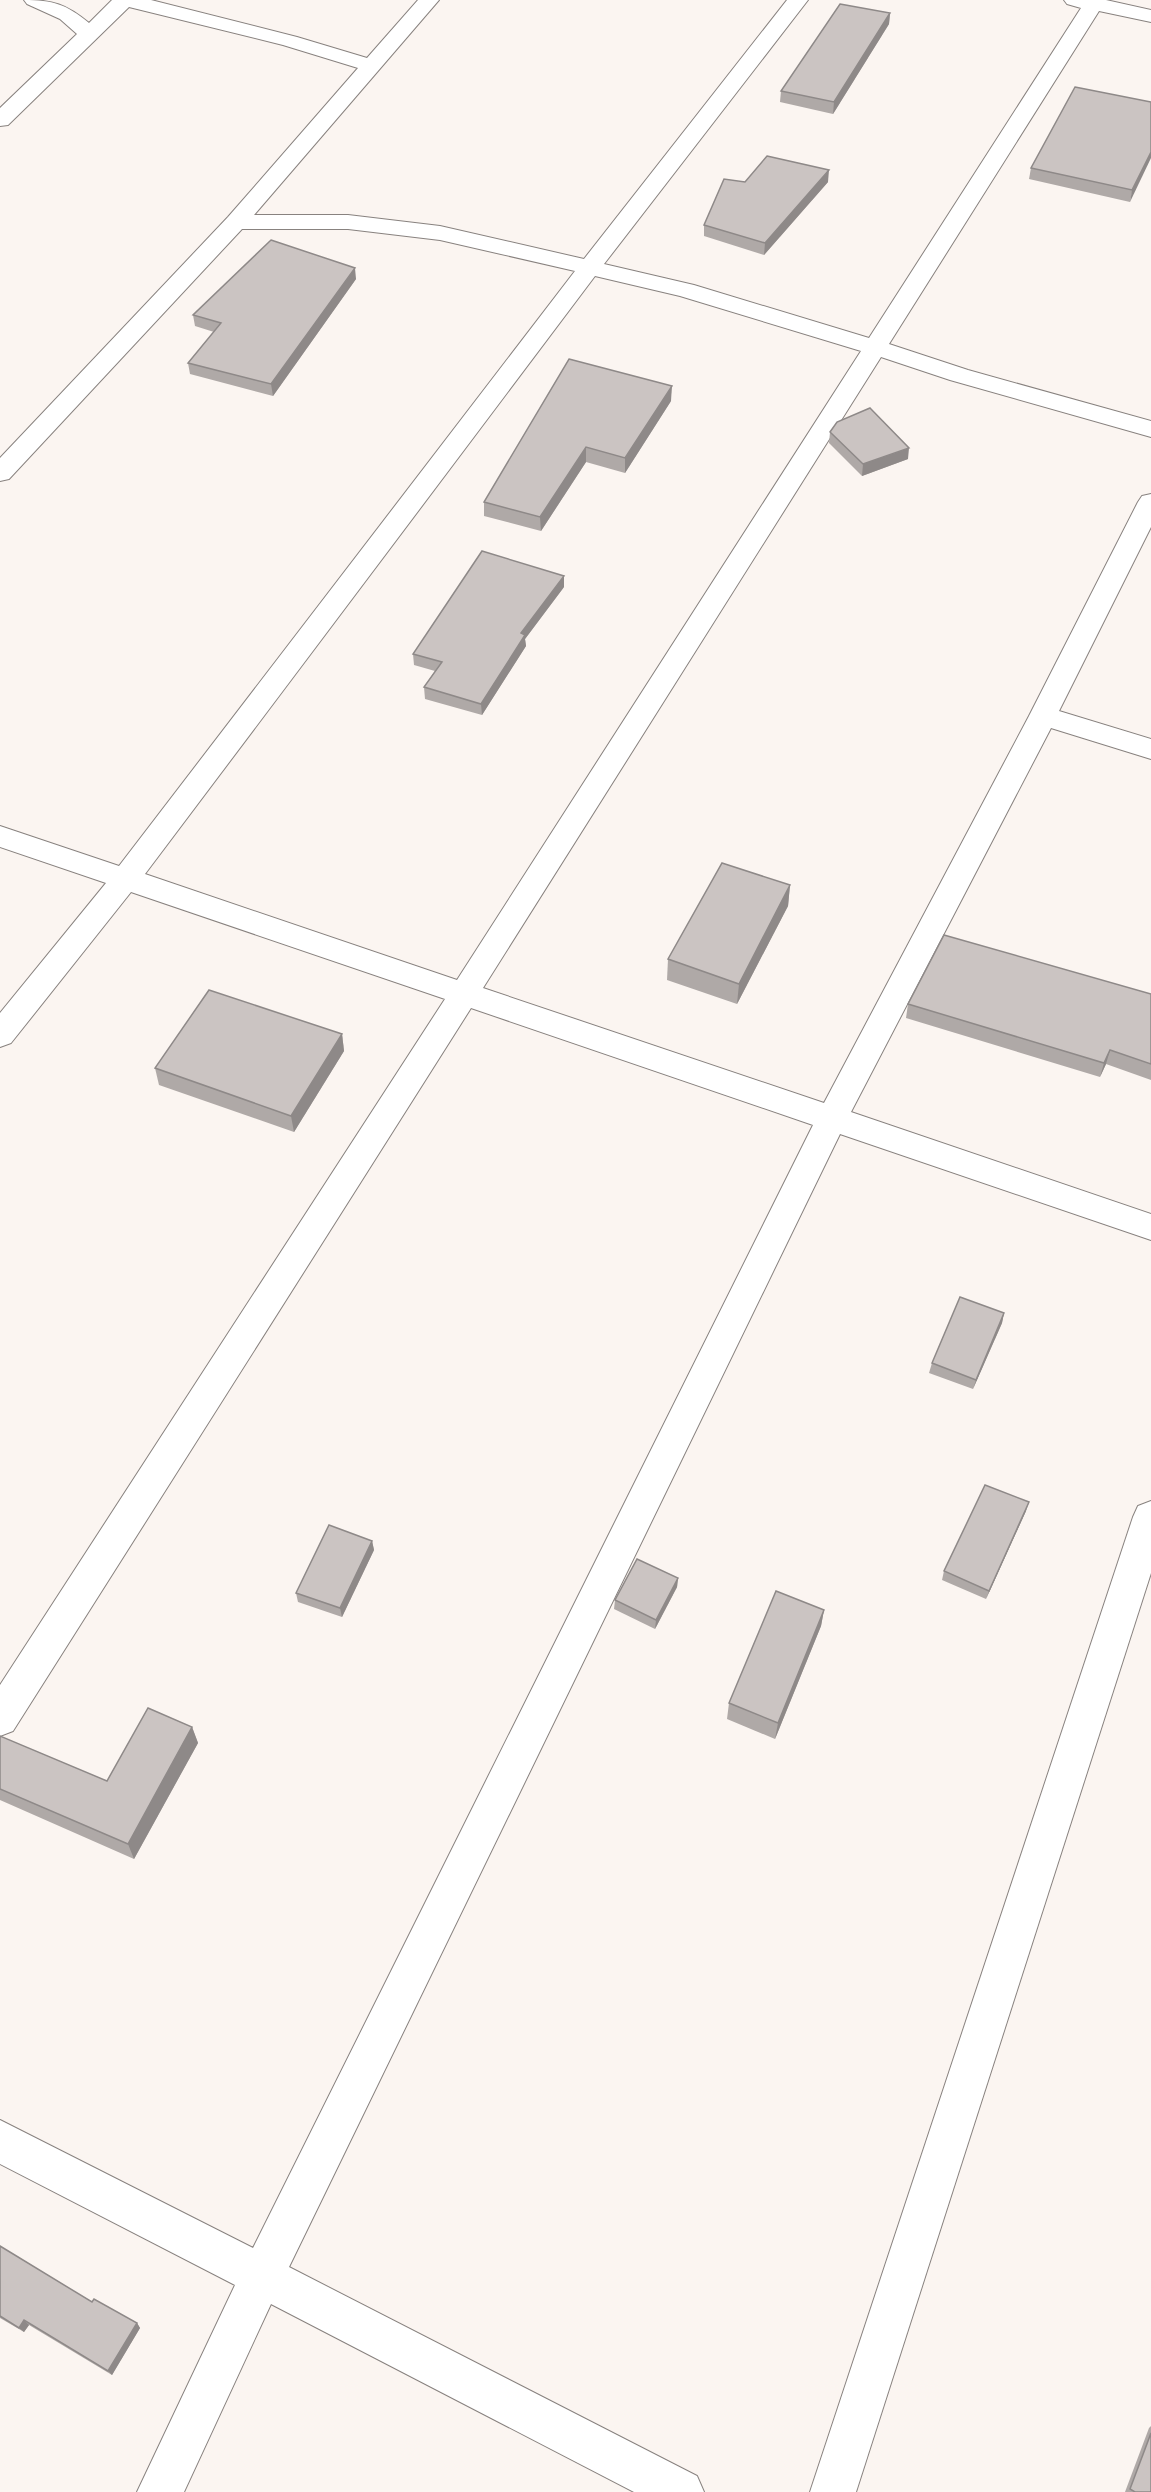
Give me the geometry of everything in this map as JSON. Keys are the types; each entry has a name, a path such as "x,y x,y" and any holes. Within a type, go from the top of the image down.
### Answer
{"street":[{"path":"34,0 67,15 89,34"},
{"path":"0,120 125,0 290,41 372,66"},
{"path":"0,473 236,222 429,0"},
{"path":"0,1035 126,878 590,267 798,0"},
{"path":"0,1718 464,994 875,346 1088,1 1151,16"},
{"path":"236,222 348,222 440,232 686,290 875,346 959,375 1151,429"},
{"path":"160,2492 262,2276 832,1119 1043,716 1151,502"},
{"path":"1043,716 1151,749"},
{"path":"0,836 1151,1227"},
{"path":"833,2492 1151,1517"},
{"path":"0,2141 681,2492"}],"building":[{"path":"840,4 890,13 834,102 781,91"},
{"path":"1075,87 1151,102 1151,152 1132,190 1031,168"},
{"path":"767,156 829,170 765,243 704,225 724,179 745,182"},
{"path":"271,240 355,268 271,384 188,363 221,323 193,315"},
{"path":"569,359 672,386 625,458 586,447 540,517 484,502"},
{"path":"870,408 909,448 863,464 830,432 837,422"},
{"path":"482,551 564,576 521,633 525,635 481,704 424,687 442,662 413,654"},
{"path":"722,863 790,885 739,984 668,959"},
{"path":"944,935 1151,994 1151,1064 1110,1050 1104,1063 908,1004"},
{"path":"209,990 342,1034 291,1116 155,1068"},
{"path":"960,1297 1004,1313 976,1380 932,1363"},
{"path":"985,1485 1029,1502 989,1591 944,1571"},
{"path":"329,1525 372,1541 340,1608 296,1593"},
{"path":"637,1559 678,1578 656,1620 615,1600"},
{"path":"776,1591 824,1610 778,1723 729,1703"},
{"path":"148,1708 192,1727 128,1844 0,1789 0,1736 107,1781"},
{"path":"0,2246 92,2302 94,2299 137,2323 108,2371 24,2320 19,2328 0,2316"},
{"path":"1151,2433 1151,2492 1135,2492 1130,2489"}]}
